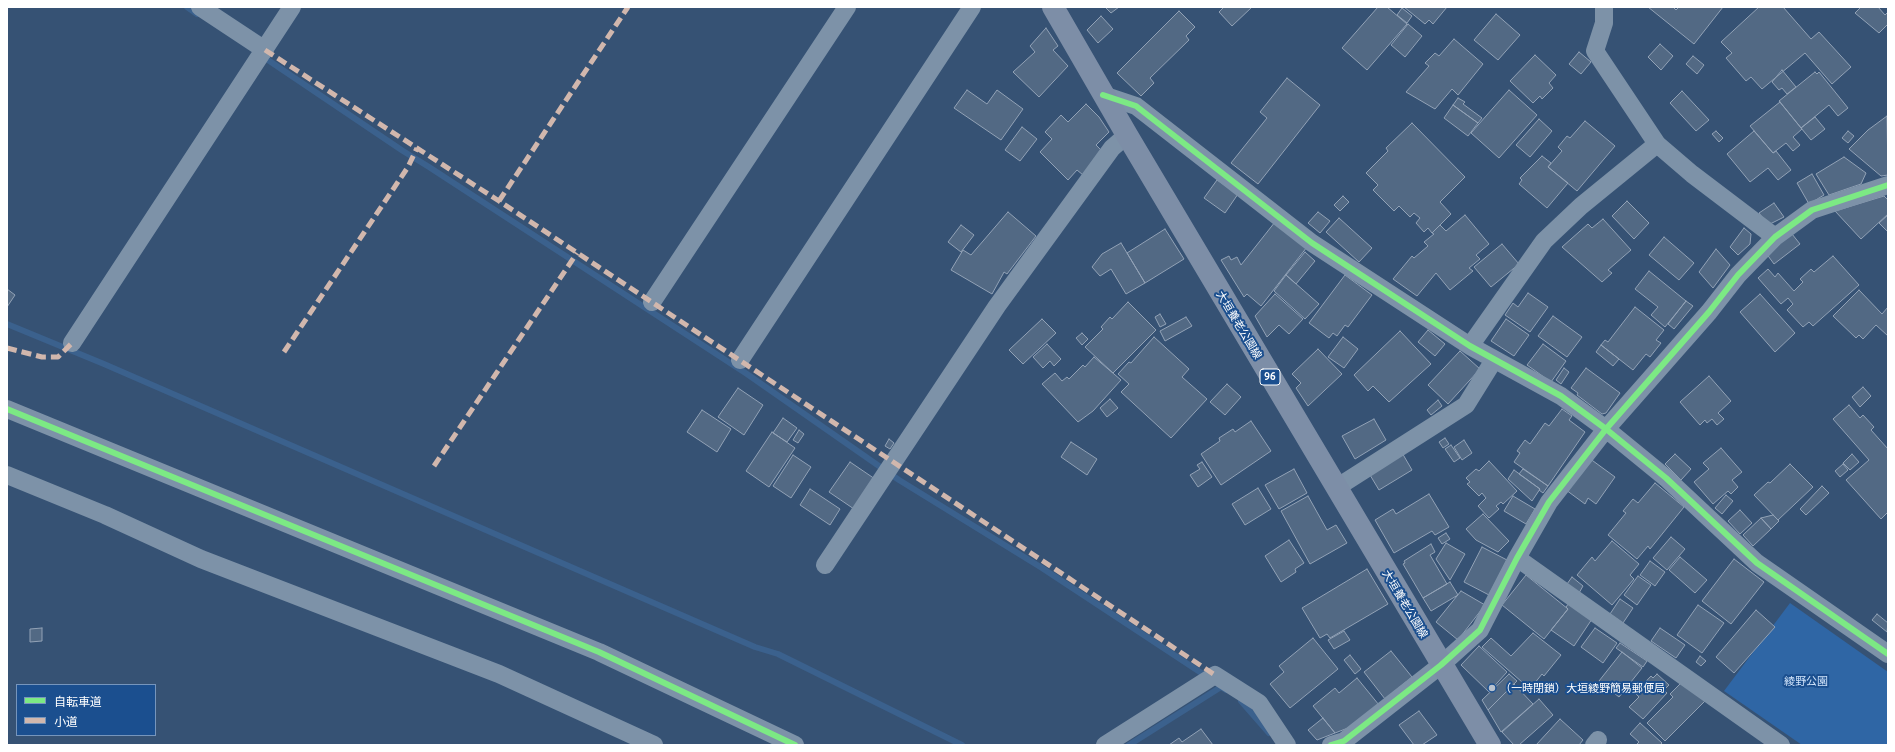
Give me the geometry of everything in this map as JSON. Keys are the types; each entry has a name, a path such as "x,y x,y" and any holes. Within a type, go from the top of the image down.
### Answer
{"main road":[{"name":"大垣養老公園線","path":"1053,7 1126,135 1490,745"}],"street":[{"path":"200,7 265,50"},
{"path":"72,343 292,7"},
{"path":"652,302 847,7"},
{"path":"740,360 972,7"},
{"path":"1604,7 1604,23 1595,51 1657,144 1692,174 1775,237"},
{"path":"1103,94 1136,106 1312,243 1470,346 1561,396 1606,429 1666,478 1757,563 1888,654"},
{"path":"825,565 997,306 1112,148 1126,135"},
{"path":"1470,346 1544,241 1582,206 1657,144"},
{"path":"1332,745 1344,741 1441,665 1480,630 1517,558 1549,502 1606,429 1709,312 1738,274 1775,237 1812,210 1887,187"},
{"path":"1336,488 1466,405 1494,360"},
{"path":"7,409 598,652 795,745"},
{"path":"7,475 105,515 201,559 499,674 654,745"},
{"path":"1517,558 1781,745"},
{"path":"1105,745 1215,675 1259,703 1287,745"}],"green space":[{"name":"綾野公園","path":"1790,603 1888,672 1888,745 1802,745 1724,691"}],"building":[{"path":"1105,7 1119,7 1111,13"},
{"path":"1224,7 1252,7 1232,26 1219,12"},
{"path":"1378,7 1387,7 1407,24 1367,70 1342,48"},
{"path":"1404,7 1447,7 1433,24 1429,20 1425,24"},
{"path":"1648,7 1673,7 1676,10 1679,7 1723,7 1694,44"},
{"path":"1759,7 1783,7 1811,39 1819,32 1851,67 1832,84 1805,53 1762,89 1751,77 1746,81 1726,58 1732,53 1721,42"},
{"path":"1861,7 1878,7 1885,15 1888,12 1888,24 1879,33 1855,13"},
{"path":"1402,8 1412,16 1407,23 1397,15"},
{"path":"1179,11 1195,27 1186,36 1189,40 1150,78 1154,83 1141,96 1117,73"},
{"path":"1496,14 1520,35 1498,60 1474,40"},
{"path":"1101,16 1113,29 1098,43 1087,30"},
{"path":"1408,24 1422,36 1405,57 1391,45"},
{"path":"1046,28 1058,46 1053,50 1068,66 1039,97 1013,72 1035,52 1030,46"},
{"path":"1454,39 1483,64 1458,95 1452,89 1435,109 1406,92 1429,66 1425,63 1435,53 1439,56"},
{"path":"1660,44 1673,56 1661,70 1648,57"},
{"path":"1579,52 1591,62 1581,74 1569,64"},
{"path":"1535,55 1556,75 1549,83 1553,88 1542,99 1540,96 1533,103 1510,81"},
{"path":"1693,56 1704,65 1697,74 1686,64"},
{"path":"1782,70 1796,87 1787,94 1782,88 1779,90 1772,82"},
{"path":"1815,72 1817,74 1819,72 1848,108 1838,116 1829,105 1801,128 1779,101"},
{"path":"1287,78 1320,105 1258,184 1231,163 1267,118 1260,112"},
{"path":"967,90 987,104 997,90 1023,109 1001,140 954,108"},
{"path":"1509,90 1537,115 1499,158 1471,133"},
{"path":"1682,91 1709,120 1696,131 1670,103"},
{"path":"1458,98 1465,102 1463,104 1482,118 1478,123 1453,105"},
{"path":"1780,102 1802,129 1793,137 1800,145 1793,151 1786,143 1773,153 1750,126"},
{"path":"1086,104 1099,117 1109,132 1096,145 1101,150 1083,175 1077,170 1068,180 1040,152 1052,139 1045,132 1061,115 1068,122"},
{"path":"1453,105 1478,123 1468,136 1444,118"},
{"path":"1887,116 1888,175 1881,176 1849,149 1868,130"},
{"path":"1815,117 1825,129 1811,140 1801,128"},
{"path":"1539,119 1552,131 1530,157 1516,145"},
{"path":"1585,121 1615,146 1577,191 1548,167 1562,151 1558,147 1567,136 1570,138"},
{"path":"1412,123 1465,177 1440,202 1451,214 1432,233 1428,228 1424,232 1416,223 1420,218 1414,213 1410,217 1399,206 1394,211 1373,190 1378,185 1366,173 1388,151 1386,148"},
{"path":"1022,127 1037,139 1020,161 1005,150"},
{"path":"1716,131 1723,138 1719,142 1712,134"},
{"path":"1754,131 1773,153 1776,151 1791,170 1778,180 1768,168 1750,182 1727,154"},
{"path":"1848,131 1854,136 1848,143 1842,138"},
{"path":"1542,156 1551,163 1548,167 1568,183 1547,208 1519,184 1522,180 1520,178"},
{"path":"1844,157 1866,173 1861,184 1829,195 1816,174"},
{"path":"1812,174 1824,195 1809,204 1797,183"},
{"path":"1217,180 1238,194 1225,213 1204,198"},
{"path":"1343,196 1349,202 1340,211 1334,205"},
{"path":"1884,196 1888,200 1888,214 1861,239 1835,211"},
{"path":"1627,201 1649,223 1634,239 1612,216"},
{"path":"1774,203 1784,217 1768,225 1759,213"},
{"path":"1008,212 1036,236 1007,274 1004,272 992,294 951,270 963,250 971,255"},
{"path":"1318,212 1330,221 1320,233 1308,223"},
{"path":"1465,215 1489,244 1476,255 1480,259 1469,268 1473,271 1450,290 1436,273 1417,296 1393,279 1412,256 1414,258 1428,246 1424,242 1434,234 1432,233 1440,225 1446,231"},
{"path":"1888,215 1888,232 1879,223"},
{"path":"1339,218 1372,248 1359,262 1326,232"},
{"path":"1603,219 1631,250 1608,270 1612,273 1602,282 1562,247 1588,224 1592,228"},
{"path":"1275,222 1307,247 1261,306 1247,294 1244,297 1221,260 1229,256 1231,260 1237,257 1241,265"},
{"path":"961,225 974,235 961,252 948,242"},
{"path":"1744,228 1751,234 1750,244 1738,255 1730,247"},
{"path":"1165,229 1184,259 1145,283 1127,253"},
{"path":"1792,234 1800,244 1774,264 1766,253"},
{"path":"1664,237 1694,263 1679,280 1649,255"},
{"path":"1121,243 1145,283 1126,294 1111,269 1100,276 1092,267 1102,254"},
{"path":"1502,244 1519,264 1491,287 1474,267"},
{"path":"1716,249 1730,265 1713,288 1699,272"},
{"path":"1305,252 1315,261 1296,284 1286,275"},
{"path":"1833,256 1859,285 1813,326 1809,322 1803,327 1787,310 1793,304 1788,298 1781,304 1758,278 1768,269 1775,277 1778,273 1794,291 1803,282 1800,279 1811,269 1814,272"},
{"path":"1649,271 1686,301 1665,327 1651,315 1658,307 1635,289"},
{"path":"1286,275 1319,304 1305,319 1274,291"},
{"path":"1345,275 1372,295 1348,327 1345,325 1337,336 1333,333 1329,338 1309,323"},
{"path":"7,289 15,295 7,307"},
{"path":"1859,290 1882,314 1888,307 1888,336 1876,325 1863,339 1859,335 1856,338 1833,316"},
{"path":"1528,293 1548,307 1530,332 1505,315 1513,303 1518,307"},
{"path":"1275,294 1303,319 1289,334 1279,325 1267,337 1255,316"},
{"path":"1760,294 1795,333 1775,352 1740,312"},
{"path":"1686,301 1693,306 1674,329 1668,324"},
{"path":"1128,302 1156,330 1113,373 1085,347 1103,329 1101,327 1110,317 1112,319"},
{"path":"1635,307 1664,330 1656,340 1661,343 1650,357 1646,354 1633,370 1601,345 1605,340 1608,342"},
{"path":"1160,314 1166,324 1160,327 1155,317"},
{"path":"1553,316 1582,337 1567,357 1538,336"},
{"path":"1186,317 1192,326 1165,341 1160,331"},
{"path":"1042,319 1056,333 1023,364 1009,350"},
{"path":"1506,319 1529,335 1514,356 1491,341"},
{"path":"1428,330 1445,344 1435,356 1418,342"},
{"path":"1400,331 1431,364 1389,402 1373,386 1368,391 1354,375"},
{"path":"1082,333 1088,339 1082,345 1076,338"},
{"path":"1154,337 1189,369 1182,377 1207,399 1171,438 1121,392 1129,384 1118,374 1129,362 1131,363"},
{"path":"1343,337 1358,349 1344,368 1328,357"},
{"path":"1047,344 1061,359 1054,366 1050,361 1043,368 1033,357"},
{"path":"1543,344 1566,361 1551,382 1527,365"},
{"path":"1601,345 1619,359 1613,366 1596,352"},
{"path":"1318,349 1342,374 1308,406 1296,388 1301,383 1292,374"},
{"path":"1460,351 1480,369 1448,404 1428,385"},
{"path":"1094,357 1121,380 1093,411 1078,422 1042,384 1055,373 1062,381 1067,377 1069,379 1083,365 1085,367"},
{"path":"1564,368 1569,372 1561,384 1556,380"},
{"path":"1586,368 1620,393 1606,413 1602,414 1577,395 1578,393 1571,388"},
{"path":"1709,376 1731,401 1718,413 1724,419 1717,425 1712,419 1707,423 1705,420 1700,425 1680,402"},
{"path":"1227,384 1241,397 1225,415 1210,402"},
{"path":"1863,387 1871,396 1860,407 1852,397"},
{"path":"738,388 763,405 744,435 718,417"},
{"path":"1110,399 1118,408 1107,417 1100,408"},
{"path":"1438,400 1442,406 1431,415 1427,410"},
{"path":"1849,405 1860,418 1863,415 1874,427 1871,430 1888,449 1888,512 1881,519 1846,480 1869,460 1833,419"},
{"path":"1562,409 1572,416 1569,420 1585,432 1548,486 1514,462 1520,453 1517,451 1525,440 1530,444 1545,423 1549,426"},
{"path":"702,410 731,429 717,452 687,432"},
{"path":"783,418 797,428 787,442 773,433"},
{"path":"1374,419 1386,440 1355,459 1342,436"},
{"path":"1251,421 1271,451 1221,485 1201,454 1220,441 1219,438 1233,429 1235,432"},
{"path":"799,430 804,434 798,443 793,440"},
{"path":"772,432 795,448 769,487 746,471"},
{"path":"1445,438 1449,444 1443,448 1439,442"},
{"path":"889,439 894,443 890,449 885,446"},
{"path":"1464,440 1472,453 1462,460 1454,447"},
{"path":"1071,442 1097,459 1087,475 1061,457"},
{"path":"1451,445 1460,458 1454,462 1445,449"},
{"path":"1721,448 1742,472 1732,480 1738,487 1731,494 1728,491 1713,504 1694,482 1709,469 1703,463"},
{"path":"1401,451 1412,470 1379,490 1367,470"},
{"path":"1675,454 1691,469 1681,480 1665,464"},
{"path":"1852,454 1859,462 1850,470 1843,463"},
{"path":"793,455 811,467 791,498 773,486"},
{"path":"1589,458 1615,477 1596,504 1588,498 1585,504 1566,490"},
{"path":"1489,461 1517,491 1503,504 1501,502 1496,506 1499,509 1489,518 1478,506 1486,498 1482,493 1479,496 1467,484 1470,482 1466,478 1476,469 1479,471"},
{"path":"850,462 875,479 854,509 829,492"},
{"path":"1202,462 1212,477 1198,487 1190,475 1200,469 1197,465"},
{"path":"1790,464 1813,487 1778,520 1754,495 1768,482 1770,483"},
{"path":"1843,464 1848,470 1840,477 1835,471"},
{"path":"1294,469 1307,493 1279,509 1265,485"},
{"path":"1523,469 1548,486 1543,493 1539,490 1540,489 1519,474"},
{"path":"1514,470 1540,489 1532,501 1508,479"},
{"path":"1655,483 1684,507 1650,549 1648,546 1637,559 1608,535 1626,513 1623,511 1633,499 1638,503"},
{"path":"1822,486 1829,493 1806,515 1800,509"},
{"path":"1258,488 1271,509 1245,525 1232,504"},
{"path":"810,489 840,509 830,525 800,505"},
{"path":"1429,494 1449,527 1435,535 1432,531 1394,553 1375,520 1393,509 1396,514"},
{"path":"1726,495 1733,501 1722,514 1715,508"},
{"path":"1308,496 1327,530 1336,525 1347,543 1310,564 1281,511"},
{"path":"1513,496 1535,509 1526,524 1504,511"},
{"path":"1740,510 1752,523 1740,534 1728,521"},
{"path":"1483,514 1509,541 1498,552 1476,540 1466,529"},
{"path":"1773,515 1779,521 1771,529 1761,518"},
{"path":"1761,518 1771,529 1753,546 1743,535"},
{"path":"1446,533 1450,539 1442,544 1438,538"},
{"path":"1671,537 1685,549 1667,570 1653,558"},
{"path":"1289,540 1304,563 1295,569 1296,572 1281,582 1265,556"},
{"path":"1612,541 1639,564 1630,575 1634,579 1612,605 1577,575 1592,557 1595,561"},
{"path":"1446,543 1465,554 1450,580 1436,559"},
{"path":"1431,544 1435,552 1430,555 1447,584 1423,598 1403,564 1405,563 1404,561"},
{"path":"1482,547 1507,560 1489,595 1464,582"},
{"path":"1680,557 1707,580 1695,593 1669,570"},
{"path":"1734,559 1764,582 1731,624 1702,601"},
{"path":"1650,561 1665,572 1655,586 1640,575"},
{"path":"1367,569 1388,604 1330,638 1327,634 1320,638 1302,608"},
{"path":"1526,575 1568,609 1544,639 1502,605"},
{"path":"1638,576 1651,585 1637,605 1624,595"},
{"path":"1572,577 1583,586 1579,593 1567,584"},
{"path":"1450,582 1458,595 1431,611 1423,598"},
{"path":"1461,591 1485,605 1458,640 1436,622"},
{"path":"1620,599 1633,608 1623,623 1610,614"},
{"path":"1569,603 1592,619 1574,646 1551,630 1568,609 1566,607"},
{"path":"1698,605 1724,623 1702,653 1677,635"},
{"path":"1756,610 1775,627 1734,673 1716,657"},
{"path":"1877,614 1888,623 1887,632 1872,620"},
{"path":"42,628 42,641 30,642 30,629"},
{"path":"1595,628 1617,643 1603,663 1581,647"},
{"path":"1660,628 1685,645 1676,658 1651,641"},
{"path":"1344,631 1350,640 1334,649 1328,640"},
{"path":"1533,633 1561,655 1544,676 1542,674 1530,689 1482,647 1491,638 1511,656"},
{"path":"1313,638 1338,669 1290,708 1270,684 1284,672 1279,666"},
{"path":"1620,643 1647,661 1643,667 1616,648"},
{"path":"1479,646 1507,672 1489,692 1461,665"},
{"path":"1391,651 1412,677 1385,699 1364,672"},
{"path":"1622,652 1642,668 1619,697 1599,681"},
{"path":"1350,655 1361,669 1355,674 1344,660"},
{"path":"1700,656 1706,661 1701,666 1696,662"},
{"path":"1509,674 1517,681 1488,710 1482,700"},
{"path":"1657,674 1669,685 1664,690 1667,693 1643,719 1629,707 1639,697 1635,693 1651,676 1653,678"},
{"path":"1357,678 1379,705 1353,726 1335,733 1313,706 1335,688 1339,693"},
{"path":"1681,683 1705,701 1665,741 1647,723 1673,697 1670,694"},
{"path":"1514,684 1533,704 1501,732 1488,710"},
{"path":"1539,699 1553,715 1519,745 1514,745 1502,732"},
{"path":"1419,711 1437,735 1422,745 1414,745 1399,725"},
{"path":"1323,718 1335,733 1317,740 1308,730"},
{"path":"1560,719 1583,740 1579,745 1536,745"},
{"path":"1640,723 1662,743 1660,745 1636,745 1639,742 1630,734"},
{"path":"1201,729 1213,745 1169,745 1179,738 1182,742"}],"waterway":[{"path":"187,7 197,14"},
{"path":"262,56 403,151 747,374 899,480 1042,568 1209,678"},
{"path":"7,324 104,364 755,647 778,654 962,745"},
{"path":"1129,745 1221,687 1226,690"},
{"path":"1241,701 1269,733"}],"marked path":[{"path":"499,201 628,7"},
{"path":"265,50 499,201 1215,675"},
{"path":"284,352 408,167 417,148"},
{"path":"434,466 577,253"},
{"path":"7,348 42,357 58,357 72,343"}],"cycle path":[{"path":"1103,95 1136,106 1312,243 1470,346 1561,396 1606,429 1666,478 1757,563 1888,654"},
{"path":"1331,745 1344,741 1441,665 1480,630 1517,558 1549,502 1606,429 1709,312 1738,275 1775,237 1812,210 1888,185"},
{"path":"7,409 599,652 795,745"}],"place":[{"name":"（一時閉鎖）大垣綾野簡易郵便局","path":"1492,688"}]}
